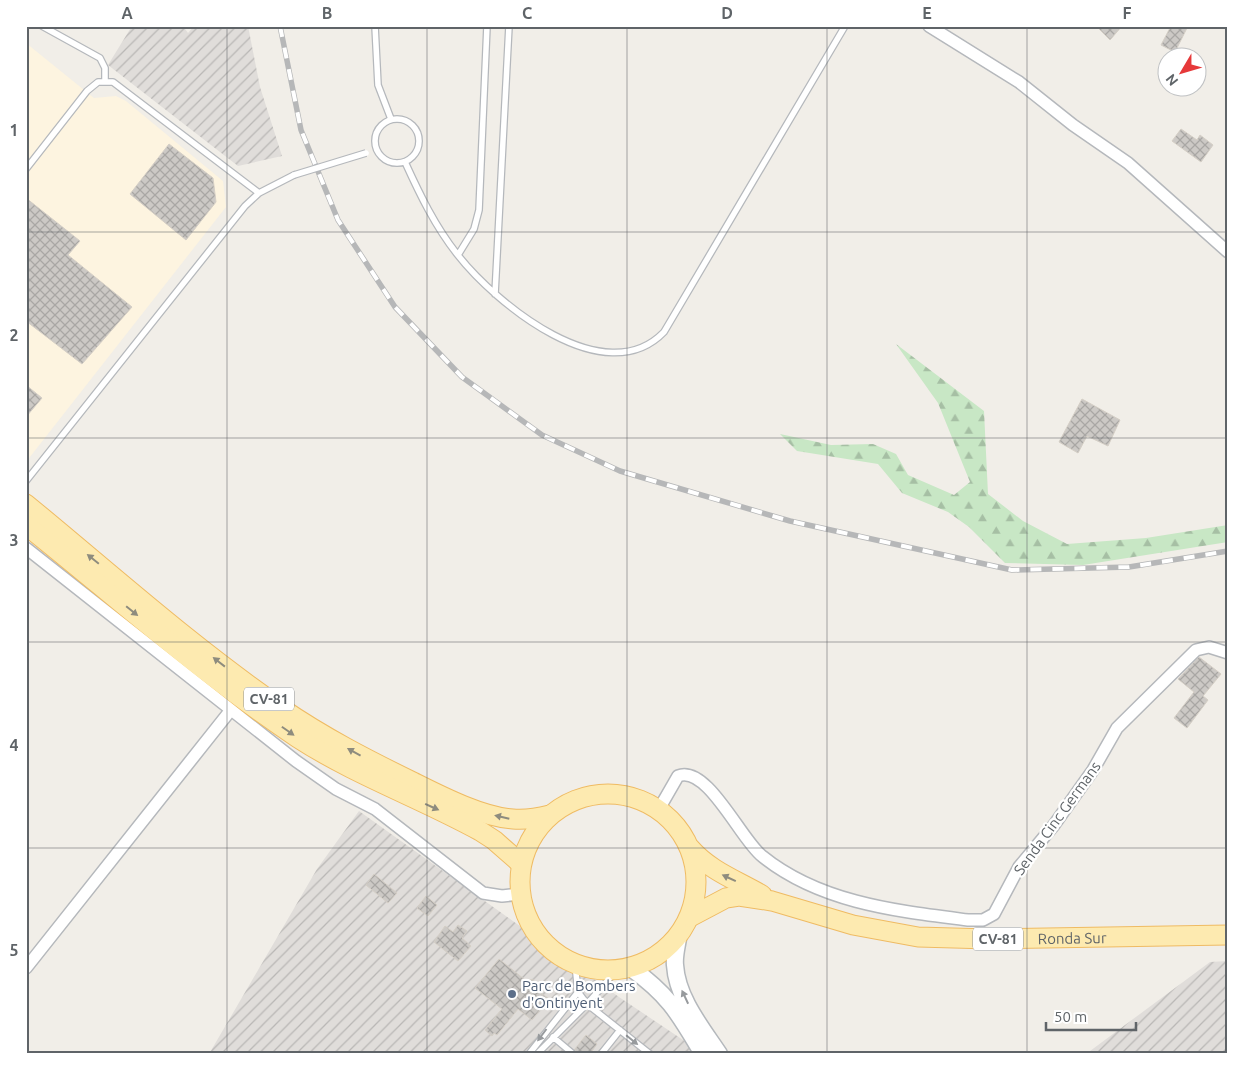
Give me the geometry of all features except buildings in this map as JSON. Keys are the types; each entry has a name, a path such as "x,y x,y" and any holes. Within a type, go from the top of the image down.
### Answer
{"main road":[{"name":"CV-81","path":"26,504 203,649 281,708 315,730 370,761 460,803 512,819 550,815"},
{"name":"CV-81","path":"26,525 226,687 299,738 373,780 480,831 494,840 519,862"},
{"name":"CV-81","path":"607,794 638,799 658,809 677,826 690,848 696,871 696,894 690,917 678,938 657,957 623,969 595,970 575,964 555,953 531,927 520,894 519,862 534,833 550,815 575,800 592,795 607,794"},
{"name":"Ronda Sur","path":"690,848 701,861 719,874 772,901"},
{"name":"Ronda Sur","path":"690,917 726,898 739,896 772,901 853,925 918,937 989,939 1228,935"}],"street":[{"path":"929,26 1018,82 1073,125 1128,163 1228,252"},
{"path":"26,548 230,711 318,777 380,812 472,887 494,896 520,894"},
{"name":"Senda Cinc Germans","path":"658,809 678,776 682,774 694,777 712,790 742,836 760,855 791,876 842,897 870,906 968,920 983,920 994,914 1019,867 1084,783 1112,735 1125,719 1196,650 1209,647 1228,653"},
{"path":"26,968 230,711"},
{"path":"678,938 675,963 677,981 685,1000 719,1054"},
{"path":"623,969 656,986 672,1005 703,1054"}],"lane":[{"path":"42,26 100,58 104,68 105,82"},
{"path":"375,26 378,85 391,119"},
{"path":"458,255 474,229 479,210 487,26"},
{"path":"495,294 509,26"},
{"path":"405,162 428,211 458,255 495,294 527,320 580,345 605,352 620,353 634,351 656,340 664,332 845,26"},
{"path":"26,169 87,91 98,82 113,82 259,194"},
{"path":"391,119 406,120 417,131 419,145 412,158 398,164 384,160 376,149 375,134 384,122 391,119"},
{"path":"26,481 246,206 259,194 294,175 376,149"},
{"path":"575,964 578,992 587,1004 650,1054"},
{"path":"537,1054 623,969"},
{"path":"529,1054 578,992"},
{"path":"601,1054 620,1030"},
{"path":"553,1037 572,1053"}],"shaded area":[{"path":"132,26 183,26 188,33 194,26 248,26 260,87 282,156 238,166 108,65"},
{"path":"26,43 94,98 116,96 126,101 223,181 226,207 26,462"},
{"path":"359,811 619,997 704,1054 209,1054 317,869"},
{"path":"1228,961 1228,1054 1086,1054 1210,962"}],"green space":[{"path":"896,344 984,411 988,494 1023,521 1067,544 1146,538 1228,525 1228,542 1083,565 1005,563 969,527 948,512 902,493 878,464 797,451 780,434 831,445 873,444 896,454 908,475 954,495 970,482 938,403"}],"railway":[{"path":"280,26 301,130 338,220 395,307 462,377 542,435 620,471 790,521 1012,570 1129,567 1228,551"}],"place":[{"name":"Parc de Bombers d'Ontinyent","path":"512,994"}]}
